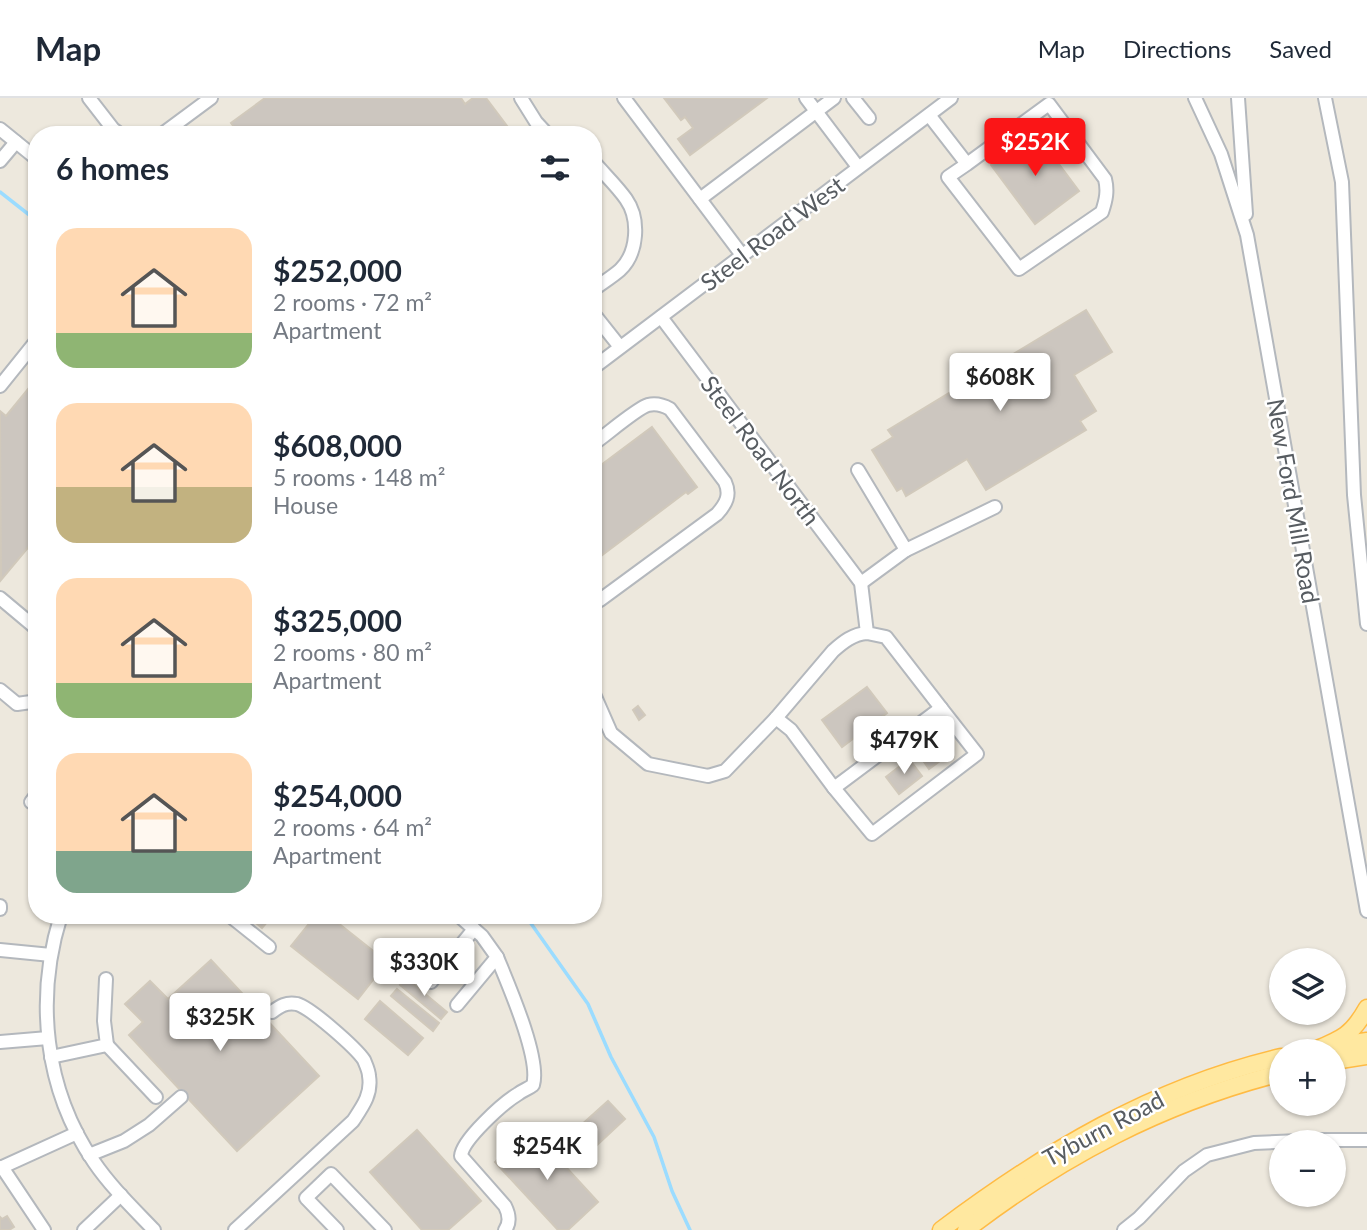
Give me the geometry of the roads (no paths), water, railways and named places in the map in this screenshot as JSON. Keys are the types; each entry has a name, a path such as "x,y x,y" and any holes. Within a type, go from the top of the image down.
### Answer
{"main road":[{"path":"1339,1039 1346,1036 1367,1008"},
{"path":"1346,1045 1367,1041"},
{"path":"1346,1059 1367,1056"},
{"name":"Tyburn Road","path":"941,1230 1045,1157 1124,1113 1185,1087 1269,1060"},
{"name":"Tyburn Road","path":"966,1230 1053,1170 1147,1119 1206,1095 1269,1077"}],"street":[{"path":"89,98 111,126"},
{"path":"173,126 211,98"},
{"path":"521,98 540,126"},
{"path":"624,98 742,255"},
{"path":"806,98 859,167"},
{"path":"700,199 834,98"},
{"path":"853,98 869,118"},
{"name":"Steel Road West","path":"602,361 951,98"},
{"name":"New Ford Mill Road","path":"1195,98 1221,154 1247,235 1367,911"},
{"path":"1238,98 1247,235"},
{"path":"1325,98 1342,182 1354,495 1367,624"},
{"path":"1049,104 1105,178 1105,203 1102,212 1019,269 948,177 967,164 1049,104"},
{"path":"929,115 967,164"},
{"path":"0,129 28,152"},
{"path":"0,161 16,142"},
{"path":"602,171 627,200 635,236 629,258 621,269 602,283"},
{"name":"Steel Road North","path":"661,317 861,583"},
{"path":"602,324 620,347"},
{"path":"0,386 28,351"},
{"path":"602,437 644,407 656,404 665,406 725,482 728,493 727,500 717,514 602,599"},
{"path":"858,470 906,550"},
{"path":"867,633 861,583 906,550 995,507"},
{"path":"0,598 28,621"},
{"path":"602,712 611,733 648,764 708,776 725,771 776,718 833,651 858,633 867,633 886,637 977,754 872,834 791,730 776,718"},
{"path":"0,690 17,704 28,702"},
{"path":"834,788 941,708"},
{"path":"59,924 51,955 46,1000 48,1038 59,1090 89,1155 154,1230"},
{"path":"240,924 269,947"},
{"path":"468,924 487,942 497,957 516,1001 535,1079 533,1085 518,1093 484,1123 464,1144 460,1156 505,1206 509,1213 505,1230"},
{"path":"430,982 474,929"},
{"path":"0,950 51,955"},
{"path":"457,1005 497,957"},
{"path":"106,979 104,1021 107,1045 156,1097"},
{"path":"235,1230 353,1121 370,1090 369,1072 363,1059 323,1020 296,1004 282,1004 272,1012"},
{"path":"0,1042 48,1038"},
{"path":"51,1057 107,1045"},
{"path":"89,1155 124,1141 149,1125 181,1097"},
{"path":"44,1230 1,1168 77,1133"},
{"path":"1124,1230 1184,1171 1207,1155 1254,1143 1367,1140"},
{"path":"337,1230 306,1198 331,1174 385,1230"},
{"path":"83,1230 121,1195"}],"waterway":[{"path":"0,192 28,214"},
{"path":"531,924 588,1004 611,1057 654,1137 672,1191 690,1230"}]}
